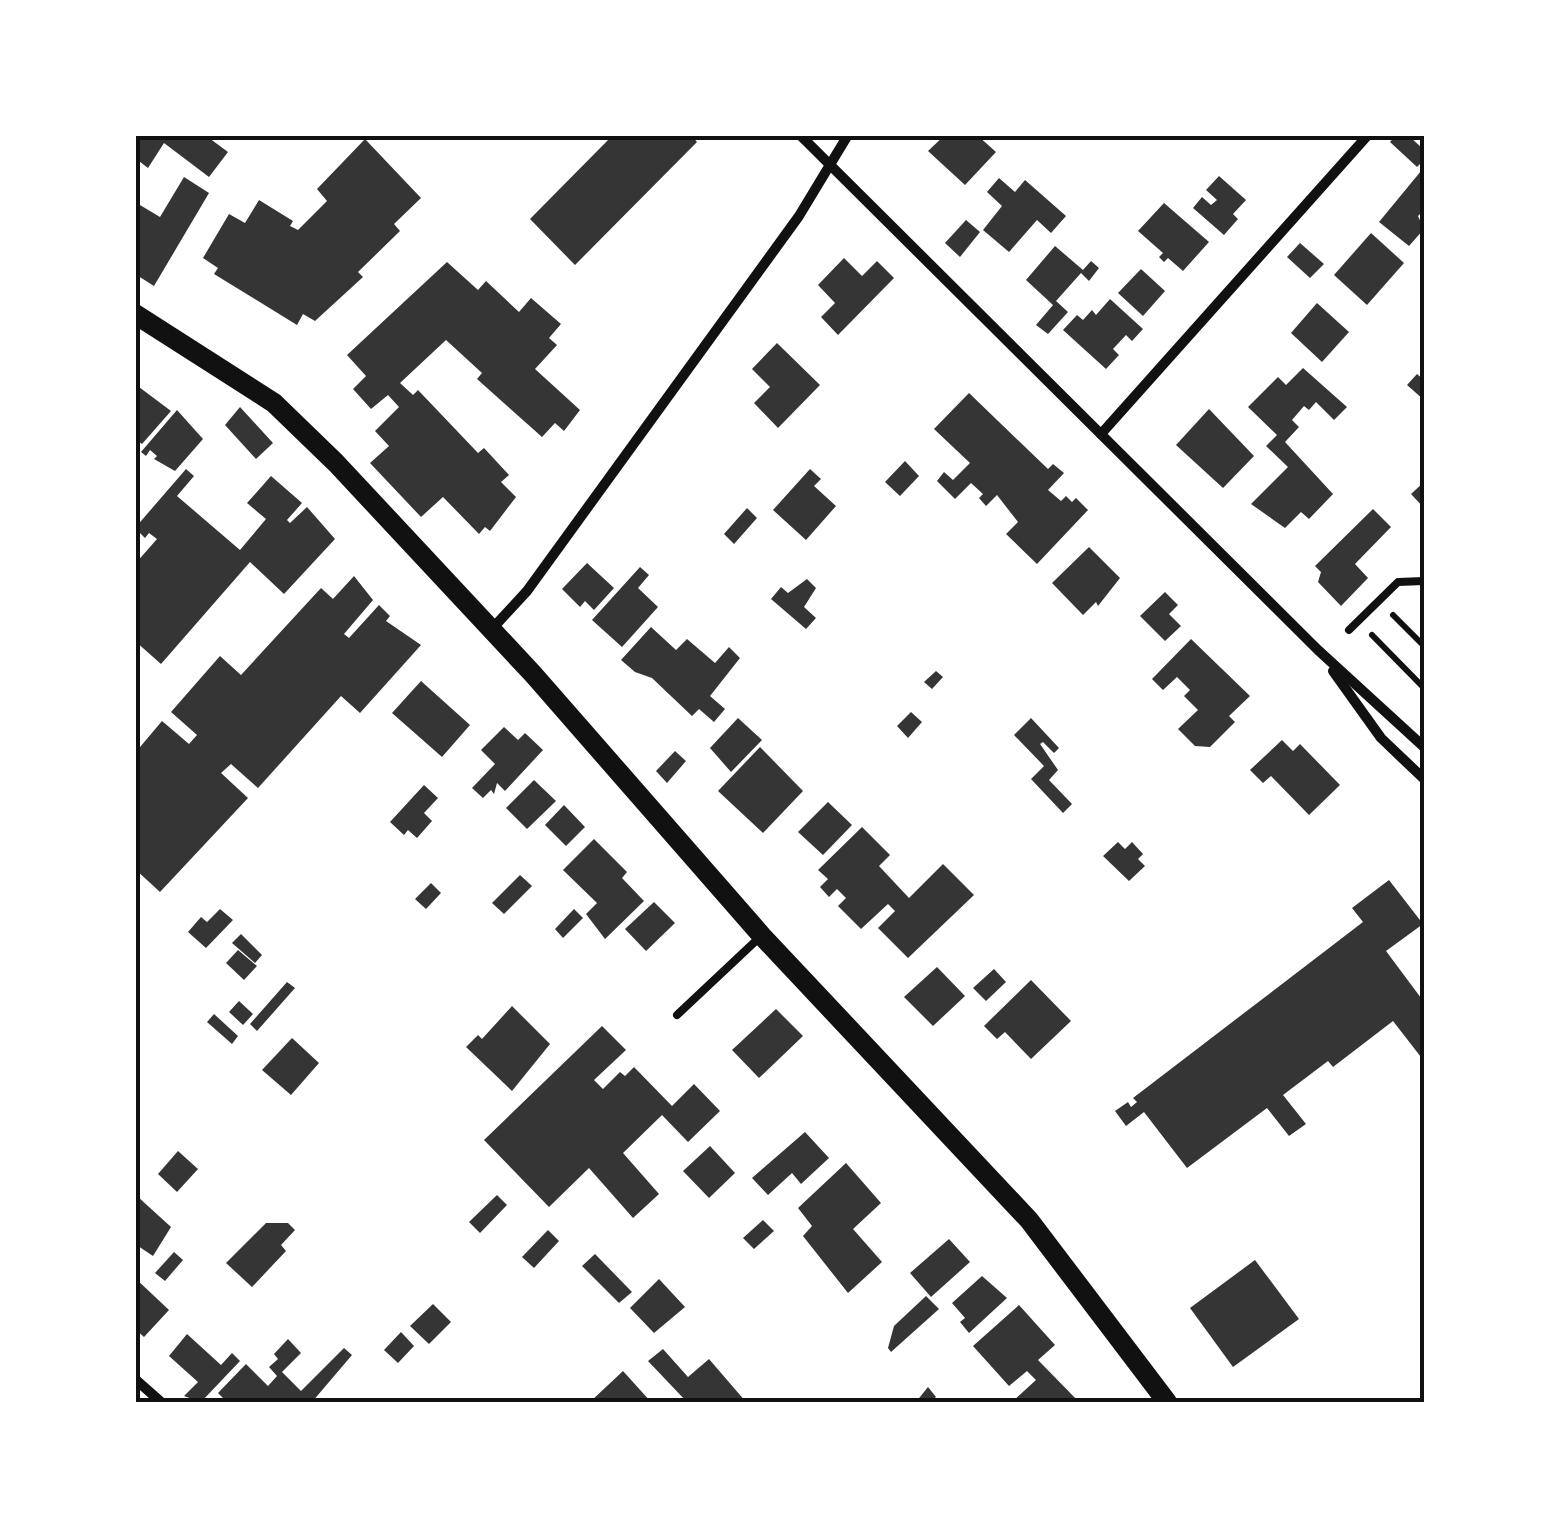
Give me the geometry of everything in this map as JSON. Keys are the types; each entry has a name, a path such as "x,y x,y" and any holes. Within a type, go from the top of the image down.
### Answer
{"main road":[{"path":"135,314 289,416 491,630 762,936 1028,1220 1167,1402"}],"street":[{"path":"800,135 1318,650 1424,747"},
{"path":"491,630 527,591 800,216 848,135"},
{"path":"1101,434 1368,135"},
{"path":"1318,650 1380,738 1424,779"},
{"path":"135,1380 160,1402"}],"lane":[{"path":"1350,630 1398,582 1424,581"},
{"path":"677,1015 762,936"}],"path":[{"path":"1380,600 1424,646"},
{"path":"1358,621 1424,688"}],"building":[{"path":"135,135 205,135 228,152 209,177 164,143 148,168 135,158"},
{"path":"613,135 691,135 697,142 575,265 530,219"},
{"path":"945,135 950,139 977,135 996,152 965,185 928,151"},
{"path":"1396,135 1408,135 1424,150 1424,160 1417,167 1390,142"},
{"path":"365,139 421,198 394,224 400,231 358,272 363,277 315,321 303,314 297,325 214,274 218,268 203,258 229,214 245,223 259,200 293,221 290,226 298,230 327,201 317,189"},
{"path":"1421,171 1424,210 1418,216 1424,229 1409,246 1379,222"},
{"path":"1219,176 1246,200 1233,214 1238,219 1224,235 1193,208 1202,197 1211,205 1217,200 1206,190"},
{"path":"184,177 209,193 154,286 135,274 135,202 160,217"},
{"path":"999,178 1015,192 1025,180 1066,216 1051,233 1037,220 1009,252 983,230 1002,206 987,192"},
{"path":"1164,203 1209,242 1183,271 1168,258 1164,262 1159,257 1163,253 1138,231"},
{"path":"966,220 980,232 960,257 945,243"},
{"path":"1371,233 1404,263 1367,305 1334,275"},
{"path":"1300,243 1324,264 1310,278 1287,257"},
{"path":"1055,246 1083,270 1091,261 1099,268 1089,281 1081,273 1056,301 1068,312 1048,334 1036,325 1053,305 1026,280"},
{"path":"844,258 862,276 877,261 894,278 838,335 821,317 835,303 818,285"},
{"path":"447,262 478,290 486,281 519,312 531,298 561,324 549,338 557,345 535,369 580,410 564,431 555,423 542,437 477,379 482,373 446,340 400,383 413,395 418,390 478,453 484,448 509,475 501,482 516,497 490,531 485,527 479,534 443,497 421,517 370,463 389,446 375,431 399,407 388,395 371,409 353,389 366,376 347,355"},
{"path":"1141,269 1165,291 1143,316 1118,293"},
{"path":"1110,299 1143,329 1132,341 1126,335 1113,349 1119,355 1106,369 1063,330 1077,315 1083,320 1092,310 1096,315"},
{"path":"1317,303 1349,332 1322,362 1291,333"},
{"path":"777,343 820,385 778,428 754,403 770,387 752,369"},
{"path":"1303,368 1347,407 1334,420 1316,402 1309,410 1304,406 1292,420 1299,427 1285,442 1333,494 1309,519 1301,512 1285,528 1251,504 1288,467 1266,446 1277,435 1248,407 1278,377 1286,385"},
{"path":"1417,374 1424,380 1424,400 1407,385"},
{"path":"135,384 171,411 142,444 135,439"},
{"path":"969,393 1048,469 1053,464 1064,473 1048,490 1061,501 1066,496 1072,502 1076,498 1088,510 1037,564 1006,534 1018,522 997,495 986,506 979,498 983,494 971,483 955,499 937,481 944,472 953,480 970,463 934,429"},
{"path":"240,407 273,443 256,459 225,425"},
{"path":"1209,409 1254,456 1223,488 1176,445"},
{"path":"177,410 203,439 175,471 154,459 157,456 150,450 146,456 141,452"},
{"path":"905,461 919,476 900,496 885,482"},
{"path":"186,469 194,476 177,496 240,550 266,519 247,503 271,476 302,503 287,520 290,523 307,507 335,539 284,594 250,562 161,664 135,641 135,564 157,539 149,533 145,538 135,528"},
{"path":"810,469 821,479 814,486 836,506 806,540 773,510"},
{"path":"1424,482 1424,508 1411,494"},
{"path":"747,508 757,518 734,544 724,534"},
{"path":"1373,509 1391,527 1355,564 1368,578 1341,606 1318,582 1321,572 1315,566"},
{"path":"1089,547 1120,578 1098,606 1096,602 1083,615 1052,583"},
{"path":"587,563 614,588 594,610 585,601 580,607 562,589"},
{"path":"640,567 649,575 638,588 658,607 622,647 592,620"},
{"path":"354,576 373,600 344,634 349,638 379,605 390,616 386,621 421,645 360,713 341,696 258,788 231,764 221,773 248,798 160,892 135,869 135,753 162,721 189,744 197,735 171,712 220,656 241,675 321,588 333,599"},
{"path":"807,579 816,588 804,607 816,618 806,629 771,599 781,587 788,593"},
{"path":"1165,592 1178,605 1169,614 1181,626 1165,641 1140,616"},
{"path":"651,627 676,650 687,639 715,663 729,647 740,658 710,696 725,709 714,722 699,709 692,716 652,678 635,672 621,660"},
{"path":"1191,639 1250,696 1229,716 1235,722 1210,747 1195,746 1178,729 1198,710 1184,696 1190,690 1177,677 1163,690 1152,679"},
{"path":"936,671 943,677 932,689 924,682"},
{"path":"421,681 470,725 442,757 392,713"},
{"path":"911,712 922,722 908,738 897,726"},
{"path":"738,718 762,740 731,772 710,748"},
{"path":"1031,718 1059,748 1054,753 1043,742 1040,744 1058,770 1049,780 1072,804 1063,813 1031,779 1044,766 1014,735"},
{"path":"504,727 518,740 525,733 543,750 505,791 497,783 494,794 491,790 483,798 472,788 495,764 481,750"},
{"path":"1282,740 1293,751 1300,744 1340,785 1309,815 1271,776 1263,783 1250,770"},
{"path":"760,747 803,791 763,833 718,791"},
{"path":"675,751 686,761 667,783 656,771"},
{"path":"534,780 556,801 527,829 506,808"},
{"path":"424,785 438,798 424,813 432,821 417,838 408,830 404,835 390,822"},
{"path":"828,802 852,825 823,855 798,832"},
{"path":"564,805 585,827 566,846 545,825"},
{"path":"862,827 890,855 879,866 909,898 943,864 974,895 908,958 878,928 895,911 888,904 861,929 838,906 846,898 837,889 829,897 820,887 828,879 818,870"},
{"path":"594,839 627,872 622,878 644,901 605,939 586,914 597,903 563,870"},
{"path":"1118,842 1125,849 1132,842 1143,854 1138,859 1145,866 1129,881 1103,856"},
{"path":"520,875 532,886 504,914 492,903"},
{"path":"1389,880 1423,924 1386,951 1424,1002 1424,1061 1393,1021 1333,1067 1328,1061 1283,1095 1306,1124 1289,1136 1267,1108 1187,1168 1144,1112 1126,1126 1115,1111 1128,1102 1131,1107 1137,1102 1133,1098 1363,922 1352,908"},
{"path":"431,883 441,893 426,909 415,899"},
{"path":"654,902 675,923 646,951 625,929"},
{"path":"220,909 233,920 206,948 188,932 201,917 207,922"},
{"path":"574,909 583,918 563,938 555,929"},
{"path":"241,934 262,955 255,963 232,943"},
{"path":"238,950 257,966 244,980 226,963"},
{"path":"937,967 965,996 933,1026 904,997"},
{"path":"994,969 1006,982 986,1001 973,988"},
{"path":"1031,980 1071,1021 1031,1059 1005,1032 997,1039 984,1026"},
{"path":"287,982 295,988 257,1031 250,1024"},
{"path":"239,1001 253,1014 243,1025 229,1012"},
{"path":"512,1006 550,1044 512,1091 466,1047 478,1035 482,1039"},
{"path":"776,1009 803,1036 759,1078 732,1050"},
{"path":"214,1014 238,1036 232,1044 207,1022"},
{"path":"602,1026 626,1050 594,1080 603,1089 620,1072 625,1076 634,1067 672,1106 694,1084 720,1111 688,1142 662,1115 623,1153 659,1194 633,1218 589,1168 549,1207 484,1140"},
{"path":"292,1038 319,1063 291,1095 262,1070"},
{"path":"805,1132 829,1158 801,1184 792,1173 768,1195 752,1178"},
{"path":"710,1146 735,1173 709,1198 683,1171"},
{"path":"178,1151 198,1169 177,1192 158,1174"},
{"path":"846,1163 881,1203 853,1229 882,1262 848,1293 803,1236 812,1226 798,1208"},
{"path":"497,1195 507,1205 480,1233 469,1222"},
{"path":"137,1196 171,1227 153,1256 135,1244"},
{"path":"763,1220 774,1231 754,1249 743,1238"},
{"path":"266,1223 288,1223 295,1230 281,1245 286,1251 252,1287 226,1263"},
{"path":"548,1230 559,1241 534,1268 522,1257"},
{"path":"949,1239 970,1262 931,1297 910,1273"},
{"path":"174,1252 183,1260 165,1281 155,1273"},
{"path":"595,1254 632,1292 619,1303 582,1266"},
{"path":"1255,1260 1299,1319 1233,1367 1190,1308"},
{"path":"982,1276 1007,1298 969,1333 960,1322 965,1318 952,1303"},
{"path":"135,1278 169,1310 144,1337 135,1329"},
{"path":"659,1279 685,1307 654,1333 630,1308"},
{"path":"926,1296 939,1309 891,1352 888,1348 894,1326"},
{"path":"433,1304 451,1322 429,1344 410,1326"},
{"path":"1019,1305 1055,1345 1038,1360 1079,1402 1012,1402 1036,1380 1027,1371 1009,1386 973,1346"},
{"path":"401,1332 414,1346 398,1363 384,1350"},
{"path":"187,1334 221,1365 232,1353 240,1361 201,1402 184,1396 198,1382 169,1356"},
{"path":"288,1339 301,1353 282,1372 301,1391 344,1348 352,1355 312,1402 227,1402 218,1393 246,1364 268,1386 277,1376 269,1367 278,1359 274,1354"},
{"path":"663,1349 688,1377 709,1359 746,1402 687,1402 648,1361"},
{"path":"623,1371 651,1402 590,1402"},
{"path":"928,1387 936,1397 930,1402 916,1402"}]}
